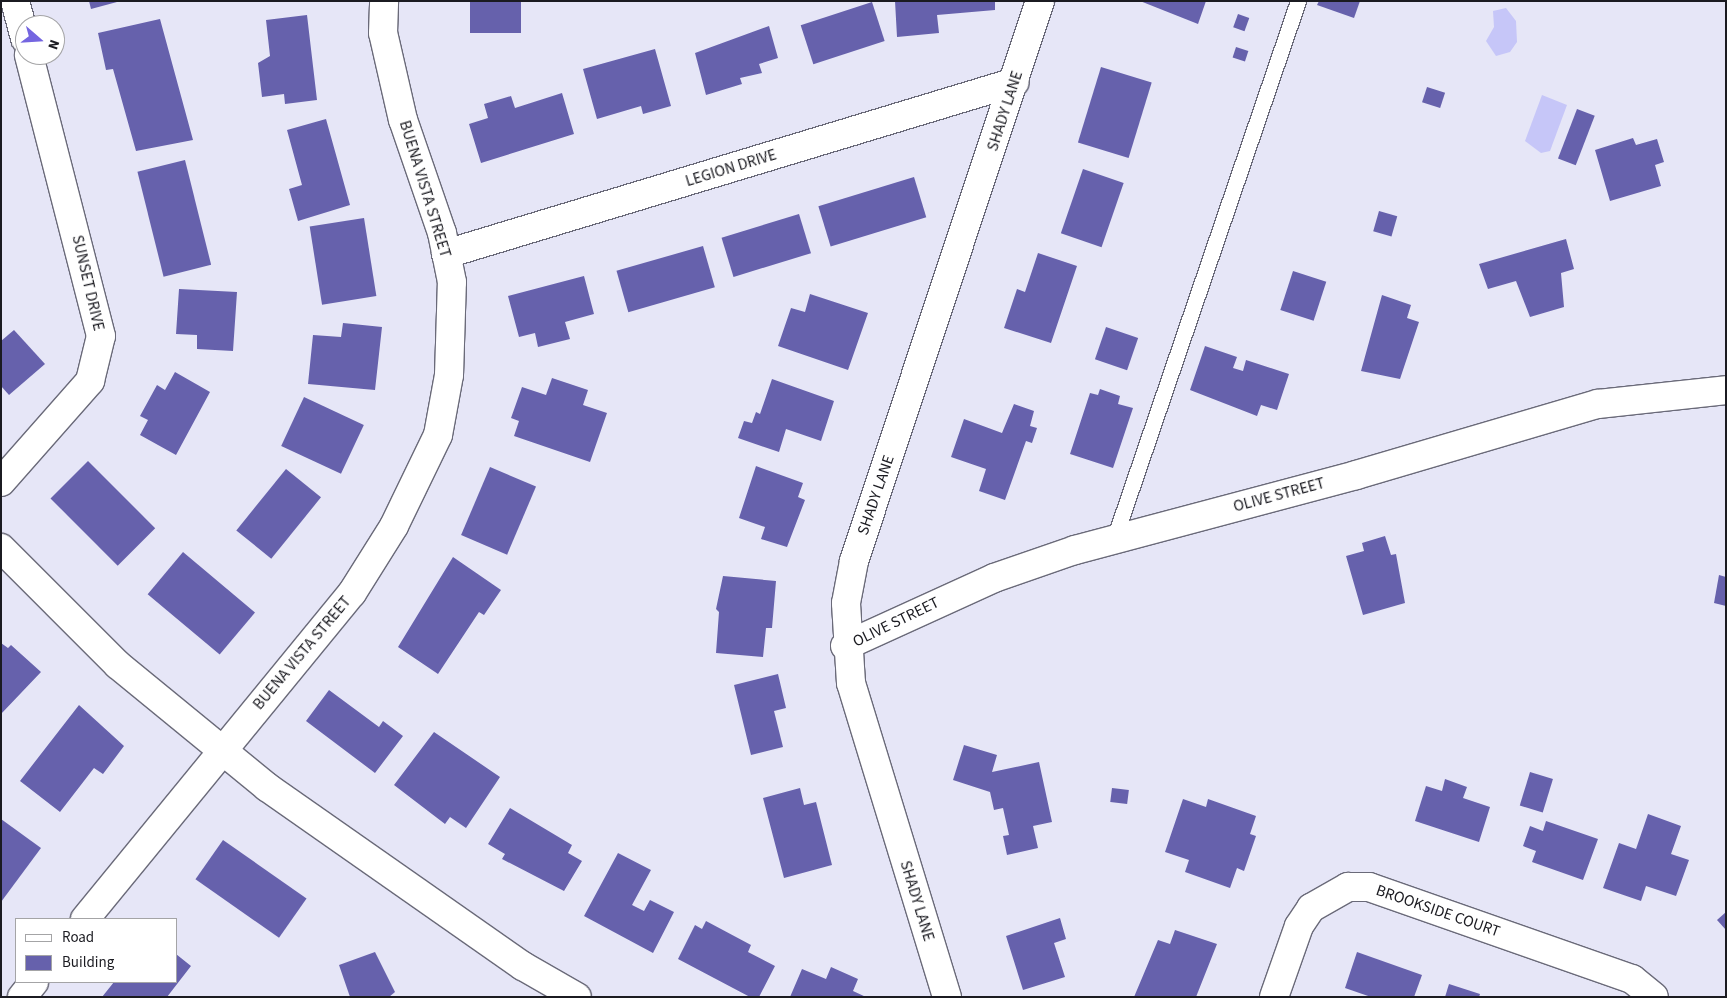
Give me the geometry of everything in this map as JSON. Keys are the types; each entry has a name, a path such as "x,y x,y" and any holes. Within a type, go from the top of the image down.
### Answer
{"street":[{"path":"15,1 19,15"},
{"name":"BUENA VISTA STREET","path":"86,918 221,750 352,593 394,526 438,436 453,313 446,254 404,120 383,33 384,1"},
{"name":"SHADY LANE","path":"947,997 851,683 846,646 846,603 854,561 1015,82 1040,1"},
{"name":"SUNSET DRIVE","path":"1,482 90,381 101,336 32,65"},
{"name":"LEGION DRIVE","path":"446,254 1015,82"},
{"name":"OLIVE STREET","path":"846,646 994,578 1114,539 1598,404 1726,390"},
{"path":"1,548 118,665 221,750 330,833 564,994"},
{"name":"BROOKSIDE COURT","path":"1274,997 1299,926 1311,908 1334,892 1369,887 1632,979 1654,997"},
{"path":"22,997 33,983"}],"lane":[{"path":"1114,539 1298,1"}],"water":[{"path":"1506,8 1516,21 1517,42 1510,52 1496,56 1486,41 1494,27 1493,11"},
{"path":"1542,95 1567,105 1550,151 1541,153 1525,141"}],"building":[{"path":"89,1 117,1 117,2 91,9"},
{"path":"470,1 521,1 521,33 470,33"},
{"path":"895,1 995,1 995,10 937,15 939,33 897,37"},
{"path":"1140,1 1206,1 1198,24"},
{"path":"1319,1 1360,1 1354,18 1317,5"},
{"path":"872,2 885,41 813,64 801,25"},
{"path":"1238,14 1249,18 1244,31 1233,27"},
{"path":"307,15 317,100 285,104 284,94 262,97 258,63 270,56 266,20"},
{"path":"160,19 193,140 136,151 113,69 106,70 98,33"},
{"path":"769,26 778,58 759,64 762,73 740,78 742,84 706,95 695,53"},
{"path":"1236,47 1248,51 1245,61 1233,57"},
{"path":"655,49 671,106 643,114 641,106 597,119 583,69"},
{"path":"1101,67 1152,82 1129,158 1078,143"},
{"path":"1427,87 1445,93 1440,108 1422,102"},
{"path":"562,93 574,134 481,163 469,124 488,118 484,104 511,96 515,108"},
{"path":"1577,109 1595,116 1576,165 1558,158"},
{"path":"326,119 350,205 298,221 289,189 302,185 287,130"},
{"path":"1633,138 1636,145 1657,139 1664,162 1655,165 1661,186 1610,201 1595,150"},
{"path":"185,160 211,265 164,277 137,172"},
{"path":"1083,169 1124,183 1102,247 1061,233"},
{"path":"914,177 926,217 831,246 818,206"},
{"path":"1379,211 1397,216 1391,236 1373,231"},
{"path":"799,214 811,253 734,277 722,238"},
{"path":"364,218 376,296 322,305 310,227"},
{"path":"1566,239 1574,269 1561,273 1564,307 1530,317 1516,281 1488,289 1479,264"},
{"path":"703,246 715,287 628,312 616,271"},
{"path":"1038,253 1077,266 1051,343 1004,328 1017,289 1025,292"},
{"path":"1293,271 1326,282 1314,321 1280,310"},
{"path":"584,276 594,314 565,322 570,339 538,347 535,333 519,337 508,296"},
{"path":"179,289 237,292 233,351 197,349 197,335 176,334"},
{"path":"810,294 868,313 848,370 778,346 791,308 805,312"},
{"path":"1382,295 1411,305 1407,318 1419,322 1400,379 1361,371"},
{"path":"343,323 382,327 375,390 308,384 313,335 341,337"},
{"path":"1106,327 1138,338 1127,370 1095,359"},
{"path":"14,330 45,364 9,395 1,386 1,341"},
{"path":"1205,346 1237,357 1233,368 1243,371 1246,360 1289,374 1277,410 1261,405 1257,416 1190,390"},
{"path":"175,372 210,392 176,455 140,435 148,420 140,416 157,385 165,390"},
{"path":"552,378 588,390 583,405 607,413 590,462 514,436 519,421 511,418 522,387 546,395"},
{"path":"772,379 834,401 821,441 786,429 779,452 738,438 744,421 752,423 756,412 760,414"},
{"path":"1100,389 1120,396 1118,404 1133,408 1113,468 1070,454 1090,393 1098,395"},
{"path":"304,397 364,425 341,474 281,446"},
{"path":"1014,404 1034,411 1030,426 1037,428 1032,443 1026,441 1005,500 979,491 986,469 951,457 964,419 1002,433"},
{"path":"88,461 155,528 118,566 51,498"},
{"path":"756,466 803,483 798,497 805,500 787,547 761,539 765,527 739,518"},
{"path":"490,467 536,487 507,555 461,535"},
{"path":"286,469 321,497 271,559 236,530"},
{"path":"1385,536 1391,555 1396,554 1405,603 1363,615 1346,556 1364,551 1362,543"},
{"path":"183,552 255,612 220,655 148,594"},
{"path":"453,557 501,590 484,615 479,612 438,674 398,647"},
{"path":"1719,575 1726,577 1726,606 1714,603"},
{"path":"723,576 776,581 772,628 766,628 763,657 716,653 719,612 716,609"},
{"path":"1,643 8,648 11,645 41,672 1,714"},
{"path":"778,674 786,708 774,711 783,747 751,755 734,685"},
{"path":"329,690 379,727 383,721 403,736 375,773 306,721"},
{"path":"79,705 124,746 103,774 94,768 60,812 20,781"},
{"path":"434,732 500,777 466,828 450,817 445,824 394,785"},
{"path":"964,745 997,755 992,772 1039,762 1052,822 1033,826 1038,848 1007,855 1003,836 1009,835 1003,808 994,810 990,792 953,780"},
{"path":"1530,772 1553,779 1543,812 1520,805"},
{"path":"1445,779 1467,787 1463,798 1490,807 1479,842 1415,821 1426,786 1442,791"},
{"path":"800,788 804,805 816,802 832,865 784,878 763,798"},
{"path":"1112,788 1129,790 1127,804 1110,802"},
{"path":"1183,799 1206,807 1208,799 1256,816 1250,834 1256,836 1244,871 1237,868 1230,888 1185,872 1189,860 1165,852"},
{"path":"510,808 572,845 568,853 582,861 564,891 502,859 505,854 488,844"},
{"path":"1648,814 1681,826 1671,854 1689,860 1676,896 1646,886 1641,901 1603,888 1619,843 1636,849"},
{"path":"1,819 41,848 1,902"},
{"path":"1546,821 1598,839 1583,880 1532,862 1536,851 1523,846 1530,826 1543,831"},
{"path":"223,840 307,899 279,938 195,879"},
{"path":"618,853 651,870 632,905 644,911 650,900 674,912 653,953 584,916"},
{"path":"1726,912 1726,930 1717,920"},
{"path":"1060,918 1066,939 1054,943 1065,977 1023,990 1006,936"},
{"path":"706,921 751,945 748,952 775,966 759,997 750,997 678,959 695,925 702,929"},
{"path":"1175,930 1217,944 1196,997 1134,997 1158,940 1170,944"},
{"path":"375,952 395,992 389,997 350,997 339,965"},
{"path":"1357,952 1422,975 1414,997 1371,997 1345,988"},
{"path":"178,956 191,966 178,983"},
{"path":"831,967 858,979 853,991 866,997 790,997 802,969 826,979"},
{"path":"113,983 178,983 167,997 102,997"},
{"path":"1449,984 1480,994 1479,997 1445,997"}]}
